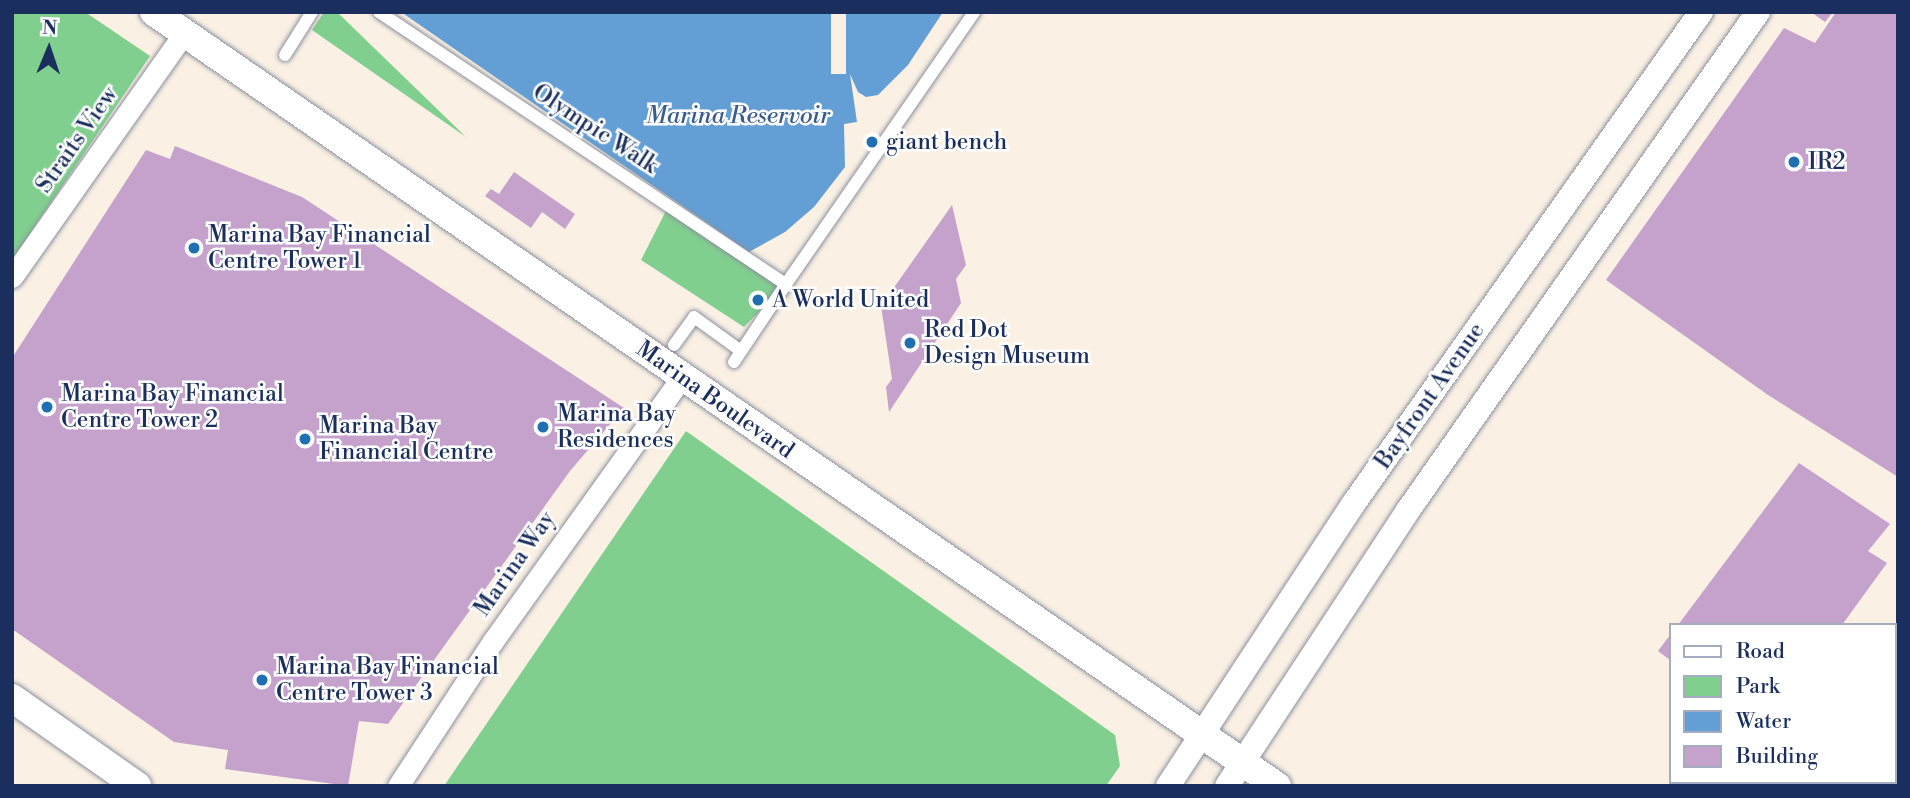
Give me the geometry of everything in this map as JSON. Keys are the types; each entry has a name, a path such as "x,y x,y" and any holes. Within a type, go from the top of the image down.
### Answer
{"main road":[{"name":"Marina Boulevard","path":"154,12 1201,736 1235,775 1277,786"},
{"name":"Bayfront Avenue","path":"1168,786 1354,503 1701,12"},
{"path":"1235,775 1409,509 1758,12"},
{"path":"12,698 137,786"}],"street":[{"path":"285,55 312,12"},
{"name":"Olympic Walk","path":"379,12 786,284"},
{"path":"674,345 694,317 738,357 974,12"},
{"name":"Straits View","path":"12,277 184,33"},
{"name":"Marina Way","path":"398,786 493,640 682,377"}],"green space":[{"path":"12,12 85,12 150,56 12,260"},
{"path":"324,12 337,12 466,137 312,30"},
{"path":"670,203 786,284 744,327 641,260"},
{"path":"686,431 1115,735 1120,766 1106,786 444,786"}],"water":[{"name":"Marina Reservoir","path":"401,12 943,12 908,65 878,95 866,97 858,92 850,74 857,122 844,124 845,167 814,207 785,232 749,252"}],"pier":[{"path":"831,12 846,12 846,74 831,74"}],"building":[{"path":"1811,12 1833,12 1825,22"},
{"name":"IR2","path":"1836,12 1898,12 1898,477 1768,395 1606,280 1784,28 1815,43"},
{"name":"Marina Bay Financial Centre","path":"175,146 302,197 624,408 570,471 388,724 359,721 348,786 225,769 228,750 174,742 12,629 12,358 146,150 170,159"},
{"path":"514,172 575,214 565,229 542,212 531,228 485,196 491,189 499,194"},
{"name":"Red Dot Design Museum","path":"952,205 966,265 956,279 961,303 889,412 886,387 892,379 881,306"},
{"path":"1799,463 1890,524 1868,551 1887,563 1843,623 1679,623"},
{"path":"1668,638 1668,658 1658,651"}],"place":[{"name":"giant bench","path":"872,142"},
{"name":"IR2","path":"1794,162"},
{"name":"Marina Bay Financial Centre Tower 1","path":"194,248"},
{"name":"A World United","path":"758,300"},
{"name":"Red Dot Design Museum","path":"910,343"},
{"name":"Marina Bay Financial Centre Tower 2","path":"47,407"},
{"name":"Marina Bay Residences","path":"543,427"},
{"name":"Marina Bay Financial Centre","path":"305,439"},
{"name":"Marina Bay Financial Centre Tower 3","path":"262,680"}]}
